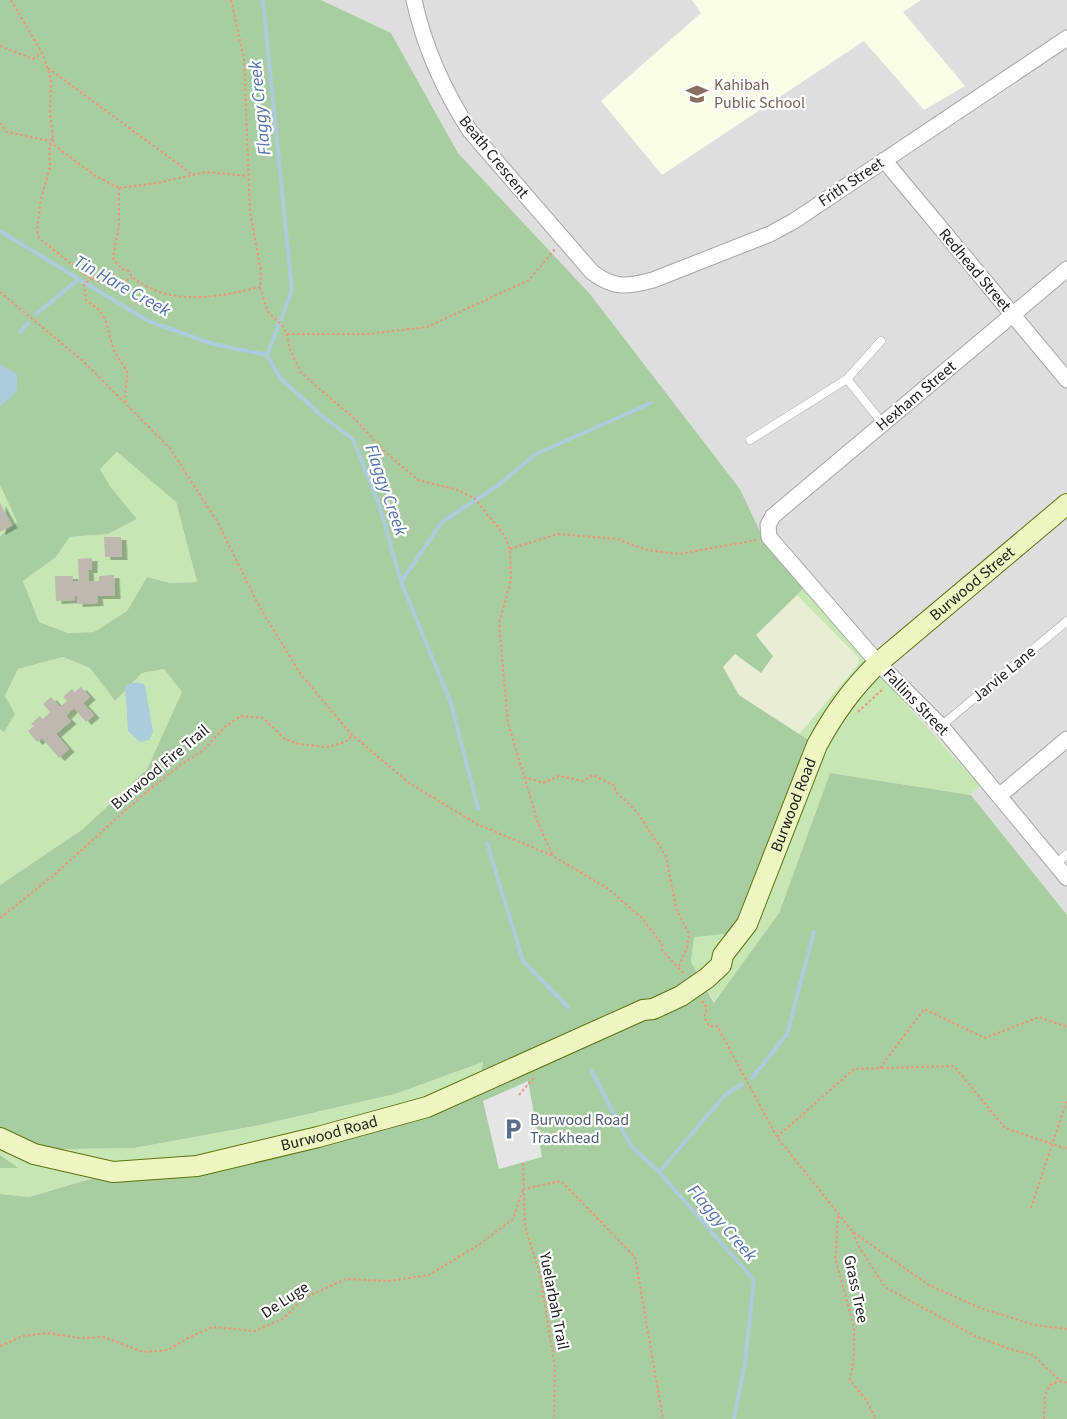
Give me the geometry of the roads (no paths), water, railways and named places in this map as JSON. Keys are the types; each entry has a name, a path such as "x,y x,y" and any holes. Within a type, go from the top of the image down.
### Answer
{"main road":[{"name":"Burwood Street","path":"878,663 1067,504"},
{"name":"Burwood Road","path":"0,1138 34,1154 113,1172 197,1166 318,1137 428,1107 643,1010 653,1009 687,978 721,965 723,956 747,924 817,745 850,692 878,663"}],"street":[{"name":"Beath Crescent","path":"414,0 420,26 437,70 458,113 470,131 592,272 616,286"},
{"name":"Frith Street","path":"616,286 634,285 653,280 770,234 794,221 1067,38"},
{"name":"Redhead Street","path":"884,160 1067,380"},
{"name":"Hexham Street","path":"769,531 773,516 1067,269"},
{"name":"Fallins Street","path":"769,531 878,663 941,726 999,796 1061,859 1067,878"},
{"path":"999,796 1067,739"}],"lane":[{"path":"750,440 846,379 882,341"},
{"path":"846,379 883,424"},
{"name":"Jarvie Lane","path":"941,726 1067,621"}],"water":[{"path":"0,364 17,374 17,391 0,407"},
{"path":"137,682 145,685 153,732 149,740 140,742 128,731 125,685"}],"waterway":[{"name":"Flaggy Creek","path":"263,0 292,290 267,355 280,378 322,416 353,439 379,504 401,582 451,703 478,809"},
{"name":"Tin Hare Creek","path":"0,231 148,321 213,344 267,355"},
{"path":"36,314 79,279"},
{"path":"20,332 28,323"},
{"path":"401,582 442,522 497,486 536,454 651,403"},
{"name":"Flaggy Creek","path":"487,843 523,961 568,1007"},
{"path":"752,1078 787,1034 814,932"},
{"name":"Flaggy Creek","path":"591,1070 631,1146 659,1172 754,1280 745,1363 734,1419"},
{"path":"659,1172 725,1095 742,1084"}],"place":[{"name":"Kahibah Public School","path":"697,94"},
{"name":"Burwood Road Trackhead","path":"513,1129"}]}
